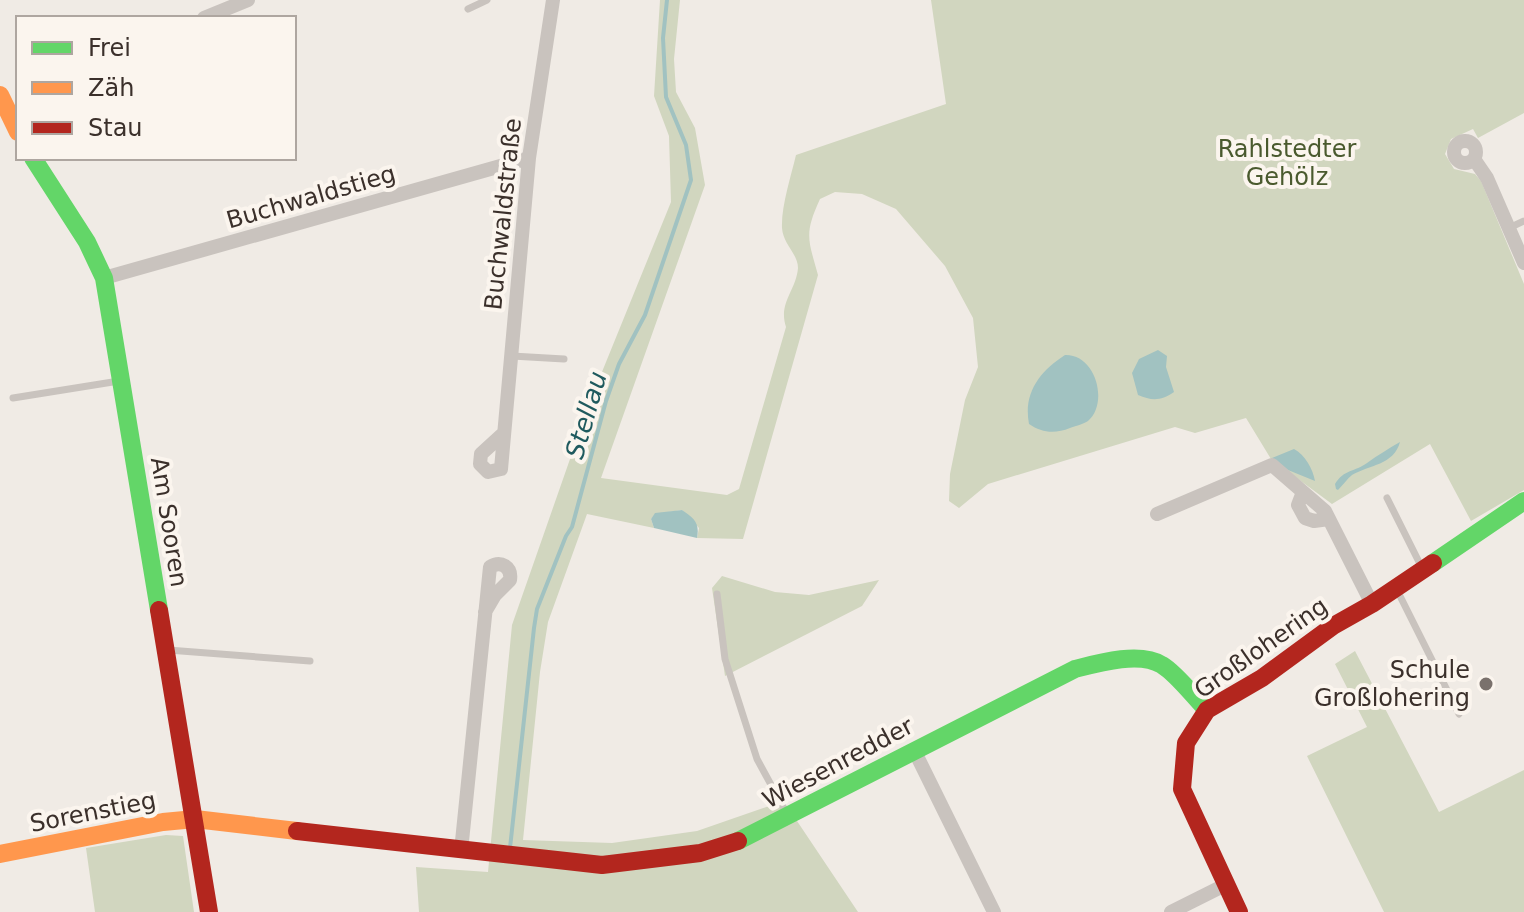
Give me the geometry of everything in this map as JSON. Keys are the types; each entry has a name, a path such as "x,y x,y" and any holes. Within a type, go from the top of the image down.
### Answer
{"street":[{"path":"209,16 248,0"},
{"name":"Buchwaldstraße","path":"504,433 529,158 553,0"},
{"name":"Buchwaldstieg","path":"104,278 529,158"},
{"path":"1474,159 1487,178 1524,263"},
{"name":"Am Sooren","path":"34,160 87,242 104,278 209,912"},
{"path":"1157,514 1272,465 1325,511 1372,604"},
{"name":"Großlohering","path":"1239,912 1182,789 1186,743 1207,710 1262,678 1333,626 1372,604 1524,501"},
{"path":"461,851 485,612"},
{"name":"Wiesenredder","path":"195,819 602,865 641,861 700,853 740,840 1062,675 1104,661 1135,659 1161,664 1207,710"},
{"path":"915,752 994,912"},
{"name":"Sorenstieg","path":"0,854 163,822 195,819"},
{"path":"1171,912 1225,885"}],"lane":[{"path":"468,9 487,0"},
{"path":"1509,228 1524,221"},
{"path":"510,356 564,359"},
{"path":"13,398 122,381"},
{"path":"1387,498 1423,570"},
{"path":"1396,588 1459,714"},
{"path":"717,594 725,659 738,702 757,759 789,817"},
{"path":"166,650 310,661"}],"green space":[{"name":"Rahlstedter Gehölz","path":"660,0 680,0 674,59 676,92 695,128 705,185 601,478 727,495 739,489 786,327 784,311 797,276 796,258 782,228 796,155 946,104 931,0 1524,0 1524,113 1478,138 1473,129 1451,139 1445,154 1454,169 1475,174 1481,181 1524,284 1524,490 1471,521 1430,444 1332,504 1271,459 1246,418 1195,433 1175,427 988,484 959,508 949,501 950,474 965,400 978,367 973,318 945,266 896,209 862,194 835,192 820,199 812,221 809,237 818,275 743,539 697,538 699,528 682,510 655,514 651,519 654,528 587,514 548,622 523,840 612,843 697,831 775,804 797,821 858,912 419,912 416,867 488,872 512,625 591,399 671,202 669,136 654,96"},
{"path":"722,576 775,592 809,595 879,580 862,606 725,676 712,588"},
{"path":"1355,651 1439,812 1524,770 1524,912 1384,912 1307,756 1367,727 1335,664"},
{"path":"166,835 183,836 194,912 95,912 86,848"}],"water":[{"path":"1158,350 1167,356 1166,367 1174,392 1156,399 1138,395 1132,373 1139,359"},
{"path":"1065,355 1085,362 1096,381 1098,403 1086,422 1049,432 1029,424 1029,402 1041,376"},
{"path":"1400,442 1387,460 1352,475 1336,489 1335,484 1346,473"},
{"path":"1294,449 1308,463 1315,481 1288,470 1272,458"},
{"path":"682,510 695,521 697,538 654,528 651,519 655,513"}],"waterway":[{"name":"Stellau","path":"510,848 537,609 572,527 619,364 645,315 691,180 686,145 666,97 663,38 667,0"}],"traffic: fast":[{"path":"34,160 87,242 104,278 159,610"},
{"path":"1433,563 1524,501"},
{"path":"738,841 1075,669 1119,660 1153,661 1174,674 1207,710"}],"traffic: slow":[{"path":"0,95 16,128"},
{"path":"0,854 163,822 195,819 297,831"}],"traffic: jam":[{"path":"1239,912 1182,789 1186,743 1207,710 1262,678 1333,626 1433,563"},
{"path":"159,610 209,912"},
{"path":"297,831 602,865 700,853 738,841"}],"place":[{"name":"Schule Großlohering","path":"1486,684"}]}
